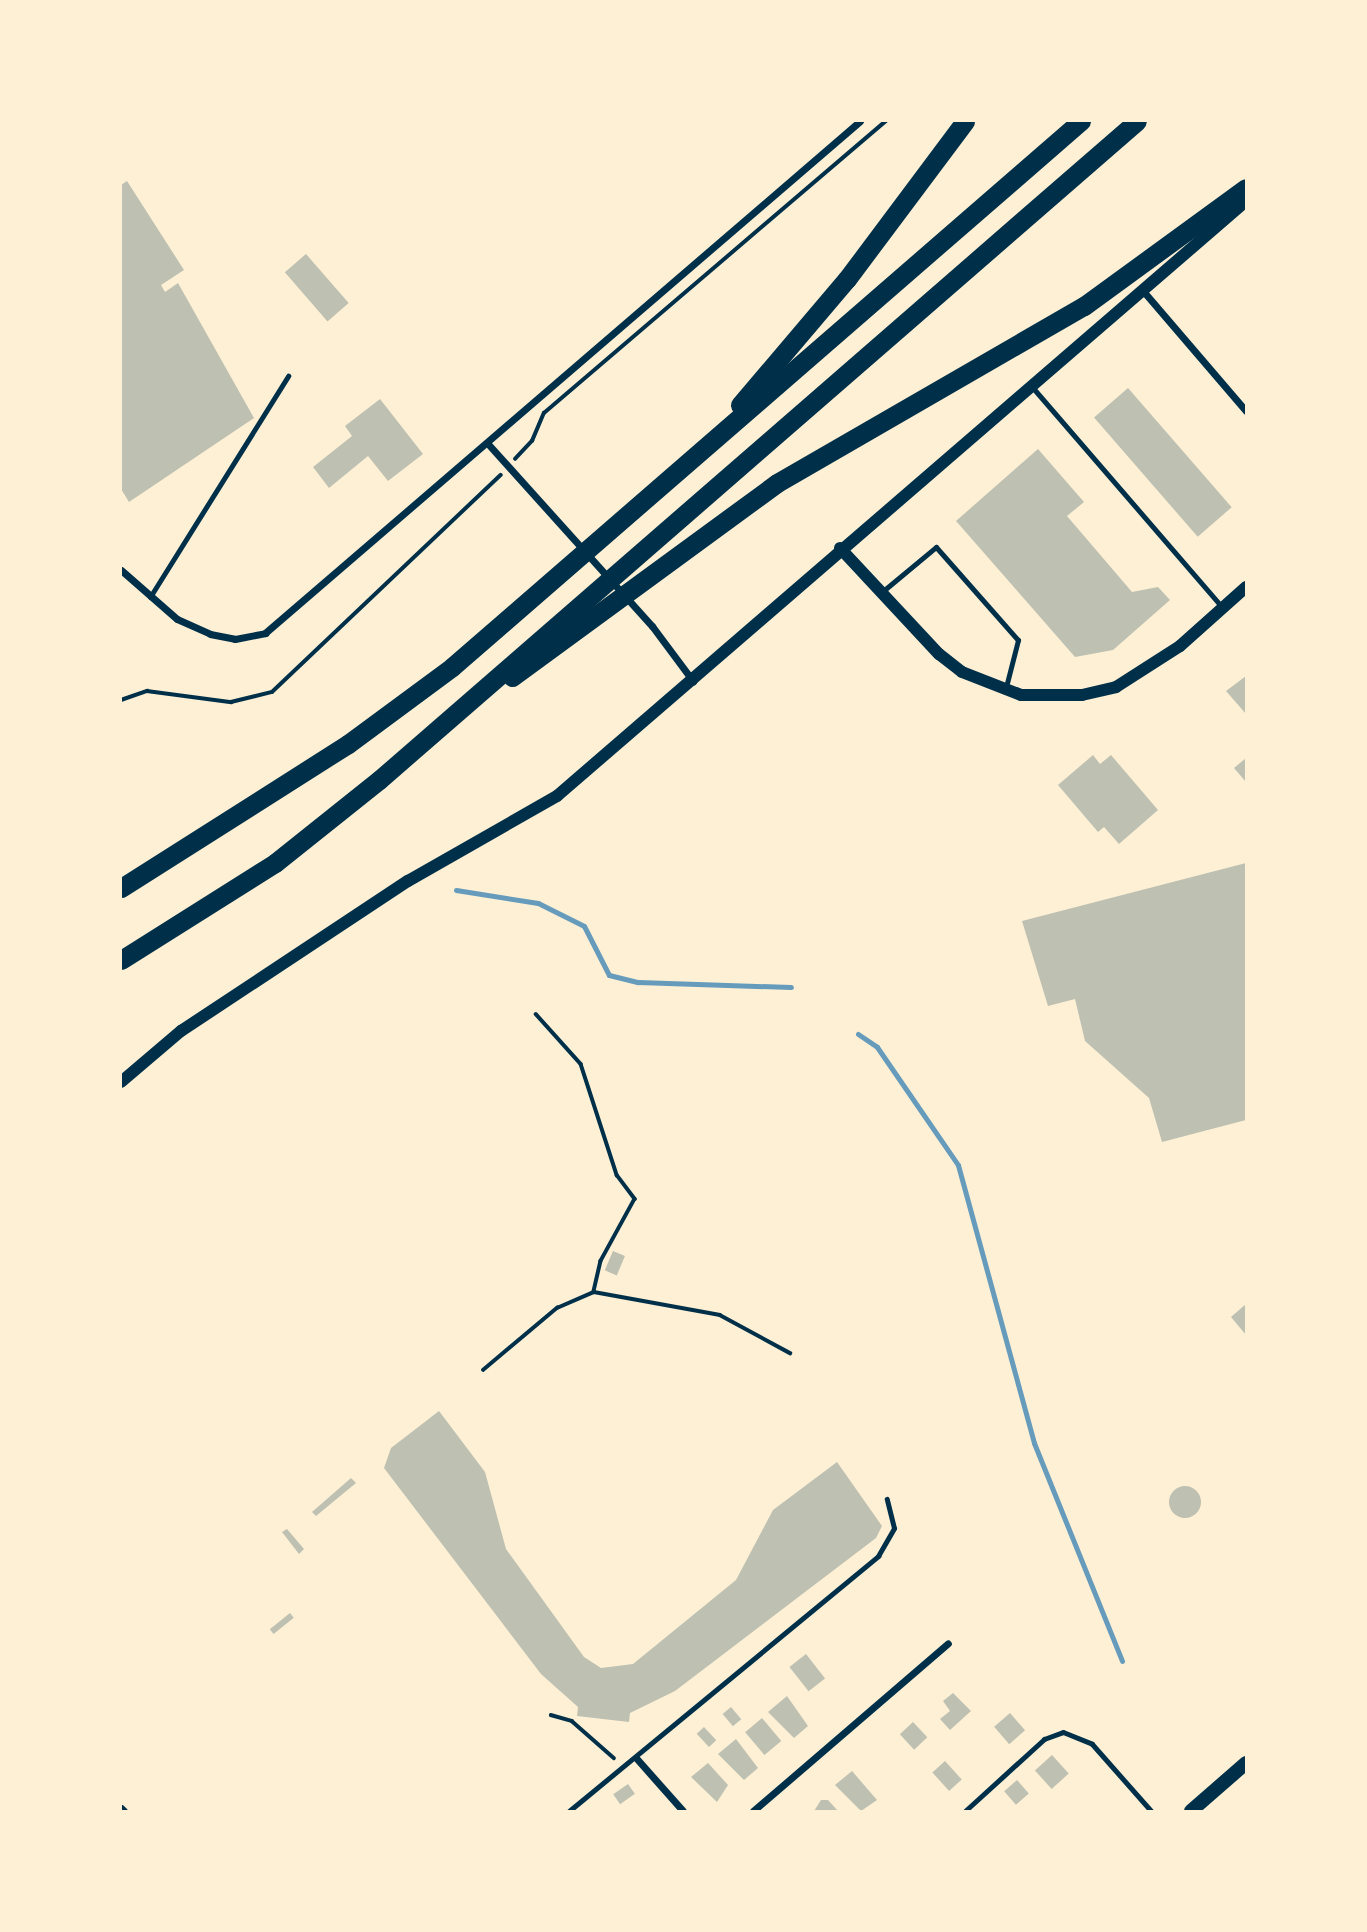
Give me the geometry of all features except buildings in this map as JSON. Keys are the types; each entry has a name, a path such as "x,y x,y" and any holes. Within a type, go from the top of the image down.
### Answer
{"highway":[{"path":"696,456 848,279 965,121"},
{"path":"121,888 348,744 452,667 1081,121"},
{"path":"121,960 275,863 472,700 1137,121"},
{"path":"472,700 543,659 777,483 1084,306 1246,188"}],"main road":[{"path":"1191,1811 1246,1763"}],"street":[{"path":"121,570 177,619 235,639 265,633 301,607 860,121"},
{"path":"121,1082 181,1031 408,881 557,796 692,681 840,548 1144,292 1246,201"},
{"path":"1144,292 1246,411"},
{"path":"489,445 536,492 652,626 692,681"},
{"path":"840,548 947,660 1006,690 1052,698 1116,687 1149,670 1246,587"},
{"path":"752,1811 948,1643"},
{"path":"637,1759 683,1811"}],"lane":[{"path":"150,597 288,376"},
{"path":"1032,386 1223,608"},
{"path":"881,593 936,547 1018,640 1006,690"},
{"path":"569,1811 626,1769 668,1724 878,1556 894,1528 887,1499"},
{"path":"965,1811 1044,1739 1063,1732 1092,1744 1152,1811"}],"path":[{"path":"121,699 147,691 231,702 272,692 487,495 509,464 532,441 544,412 886,121"},
{"path":"536,1014 581,1064 617,1175 635,1199 601,1261 594,1292"},
{"path":"483,1370 557,1308 594,1292 720,1315 790,1353"},
{"path":"551,1715 572,1721 626,1769"}],"waterway":[{"path":"456,890 538,903 584,926 609,975 638,982 791,987"},
{"path":"858,1034 877,1047 958,1165 1034,1443 1122,1661"}]}
